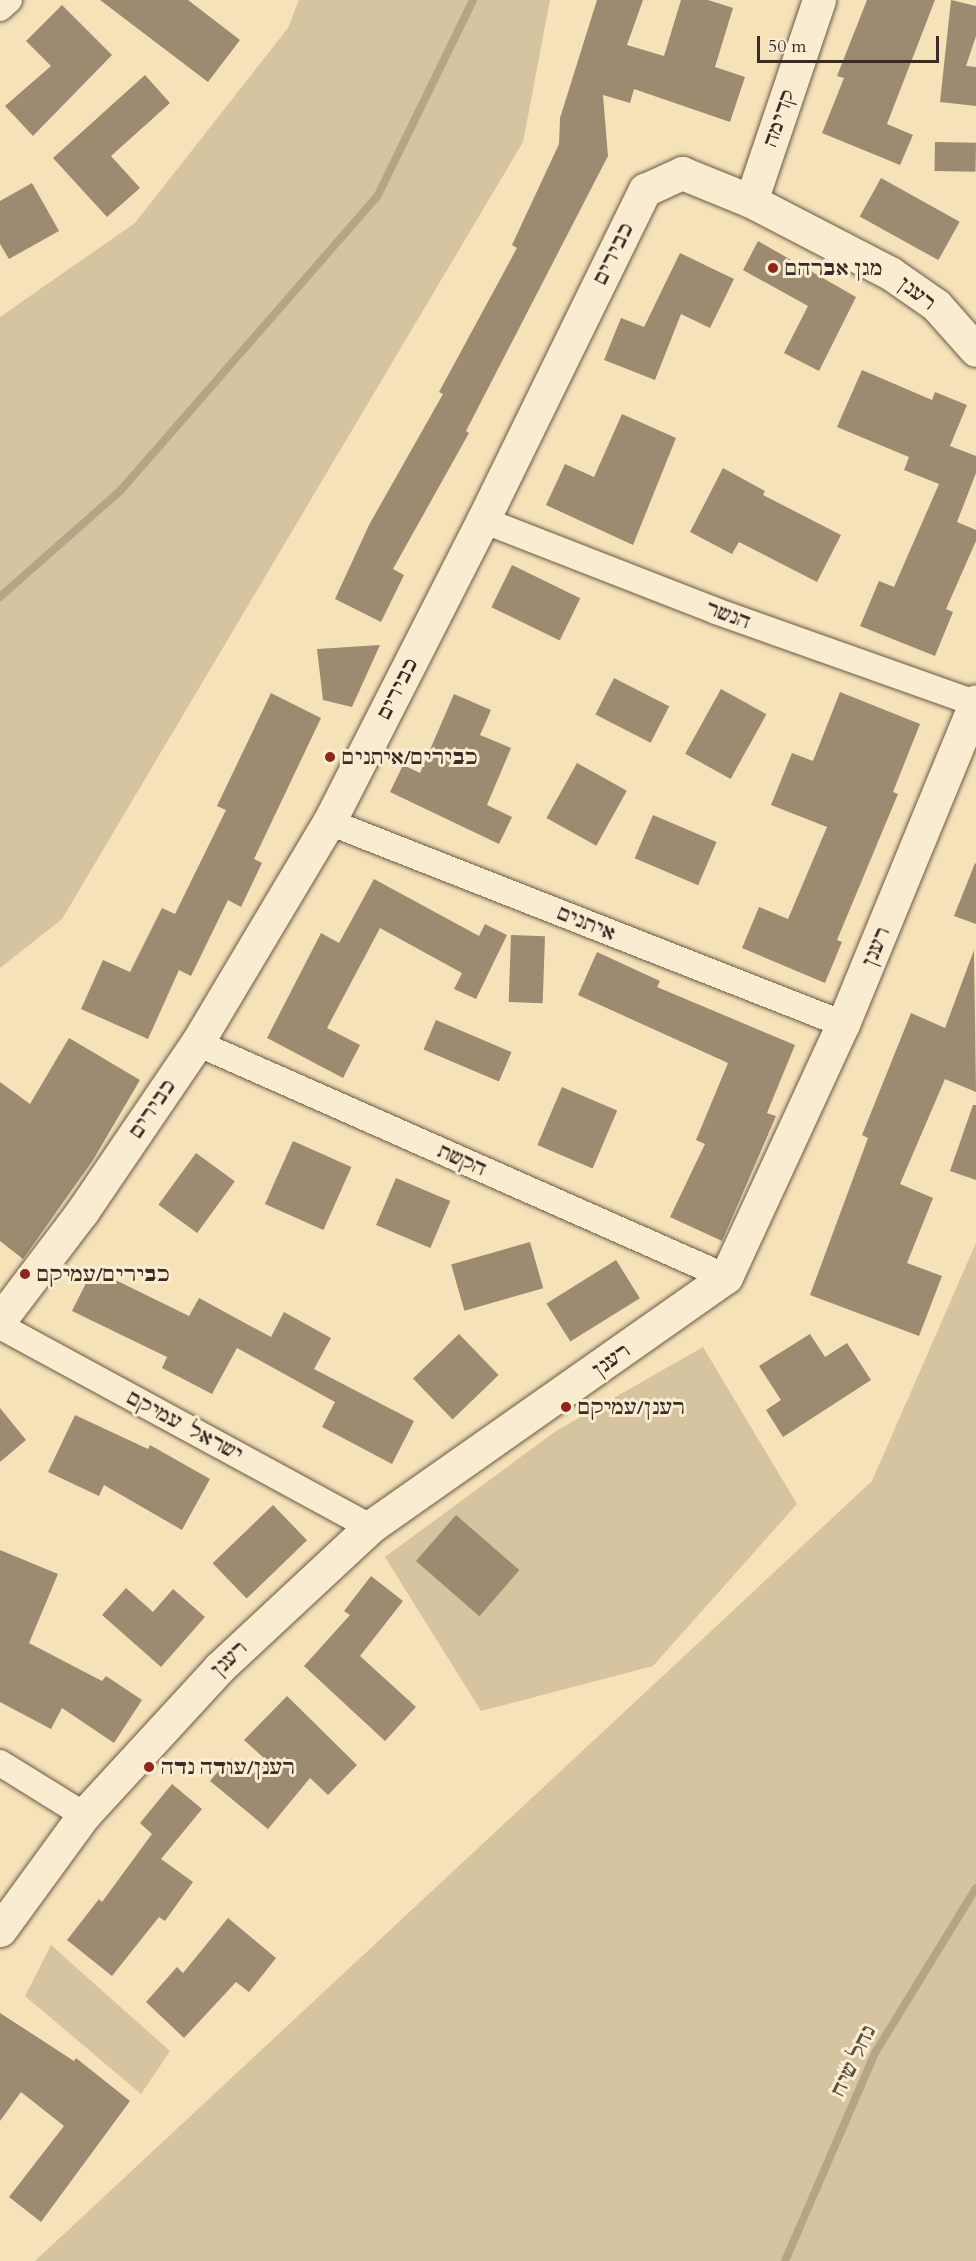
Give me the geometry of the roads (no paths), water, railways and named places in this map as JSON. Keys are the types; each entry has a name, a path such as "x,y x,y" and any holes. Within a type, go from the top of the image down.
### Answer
{"street":[{"name":"קדימה","path":"751,201 819,0"},
{"name":"כבירים","path":"0,1320 82,1212 197,1043 329,822 483,520 645,190 682,173 751,201"},
{"name":"רענן","path":"751,201 891,273 936,305 976,350"},
{"name":"הנשר","path":"483,520 716,611 976,702"},
{"name":"רענן","path":"0,1930 84,1815 219,1668 370,1527 726,1277 843,1024 976,702"},
{"name":"איתנים","path":"329,822 843,1024"},
{"name":"הקשת","path":"197,1043 726,1277"},
{"name":"ישראל עמיקם","path":"0,1326 370,1527"},
{"path":"0,1763 84,1815"}],"waterway":[{"path":"0,597 121,490 377,197 473,0"},
{"name":"נחל שיח","path":"785,2261 875,2053 976,1888"}],"place":[{"name":"מגן אברהם","path":"773,268"},
{"name":"כבירים/איתנים","path":"330,757"},
{"name":"כבירים/עמיקם","path":"25,1274"},
{"name":"רענן/עמיקם","path":"566,1407"},
{"name":"רענן/עודה נדה","path":"149,1767"}]}
